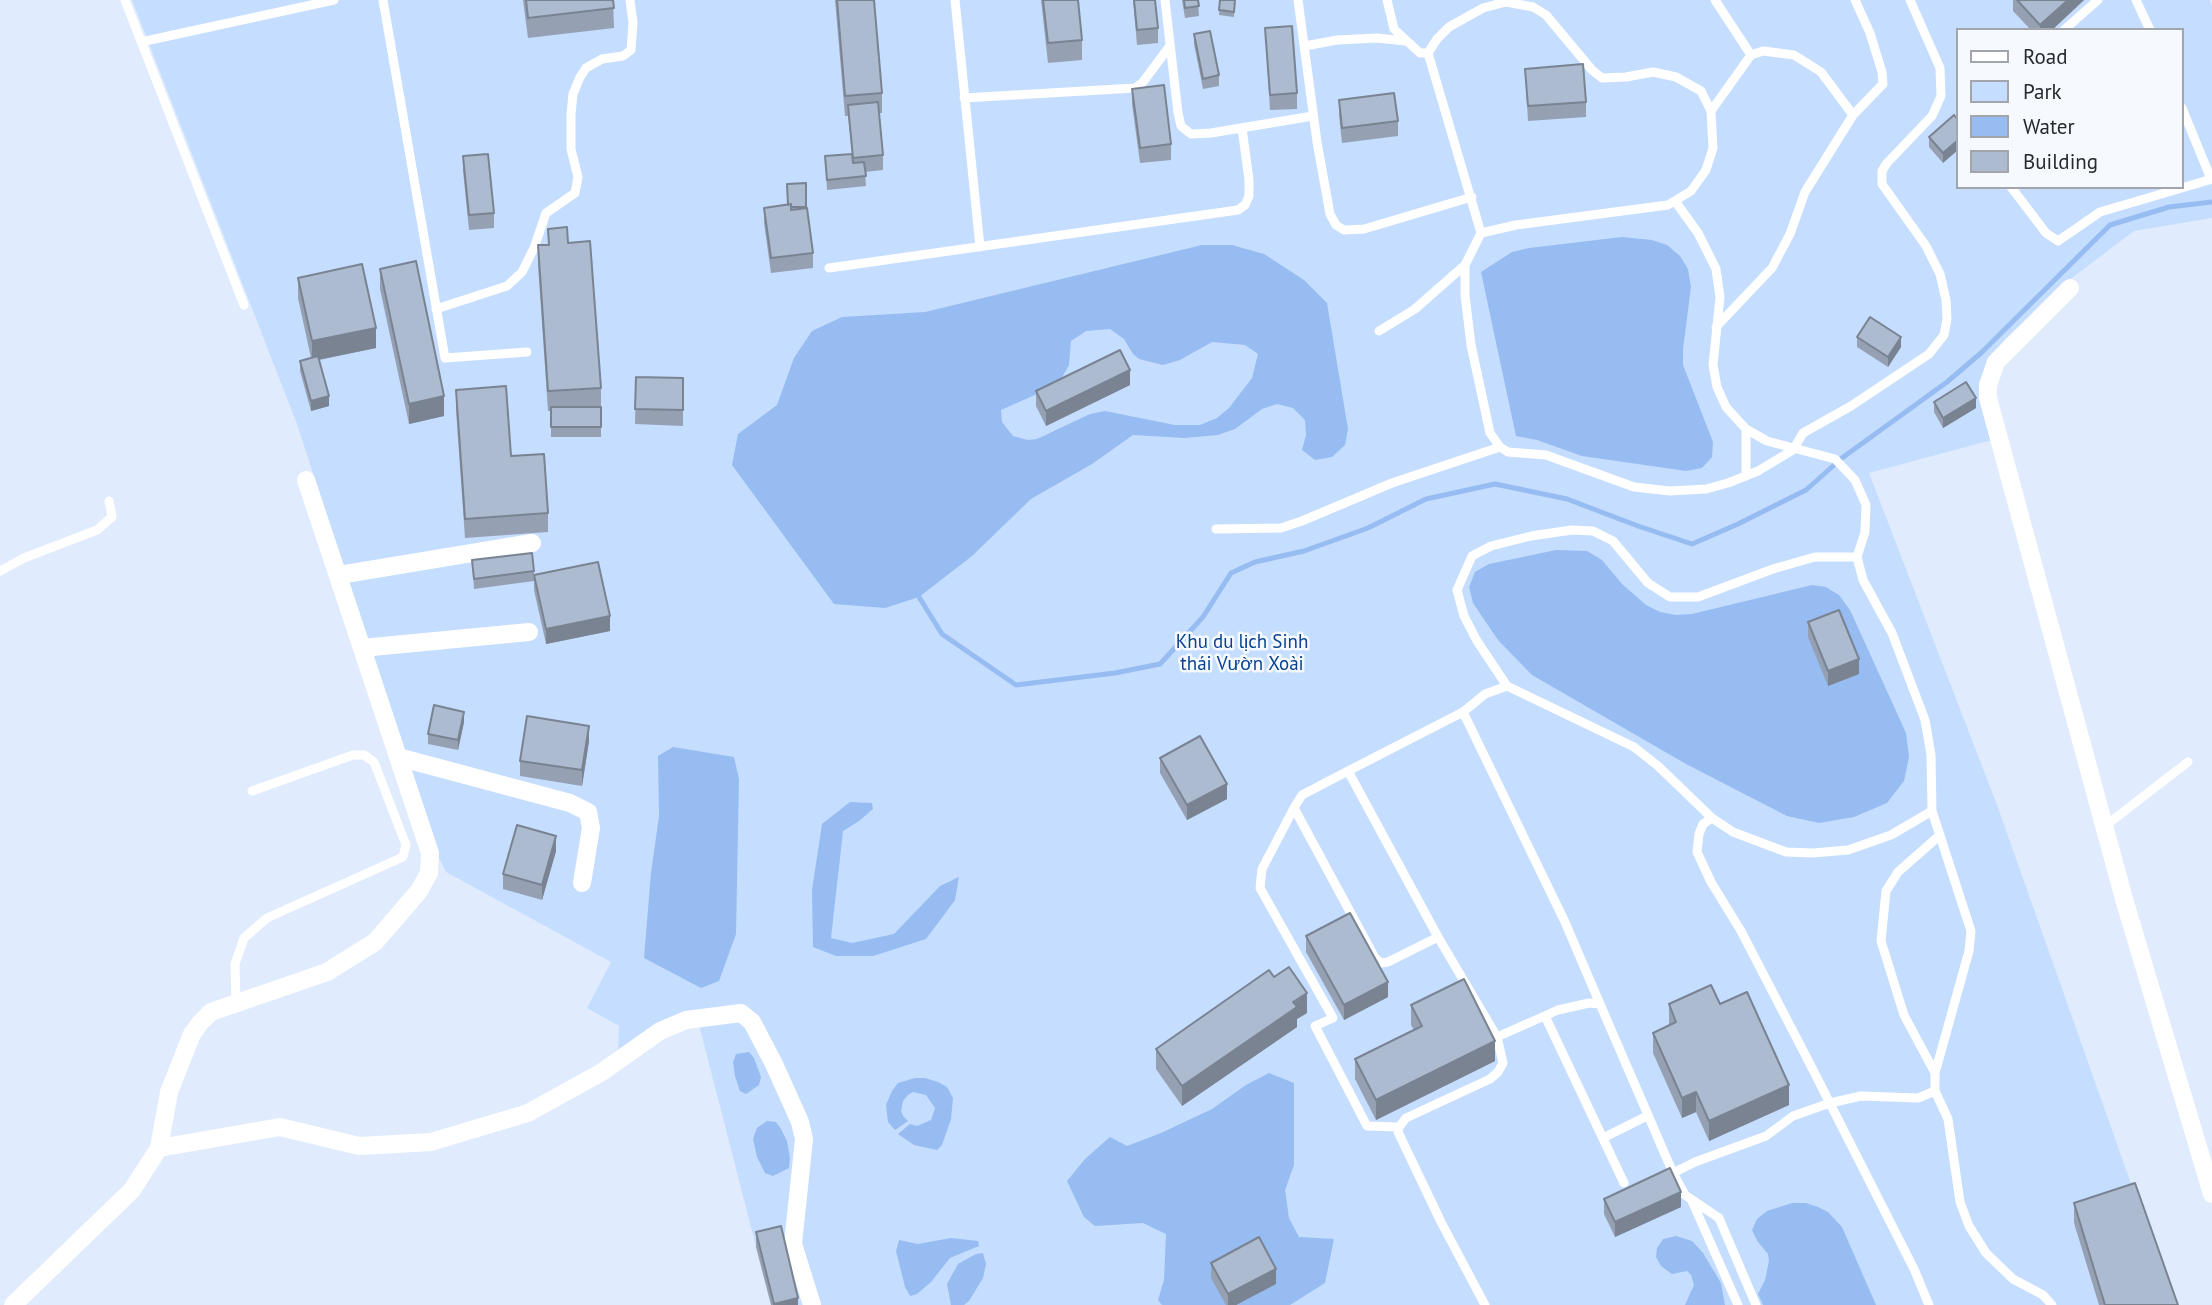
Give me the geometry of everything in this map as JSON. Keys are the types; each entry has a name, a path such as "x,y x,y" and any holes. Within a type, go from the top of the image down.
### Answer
{"street":[{"path":"2070,288 1996,362 1988,385 1988,398 2124,899 2212,1194"},
{"path":"13,1305 132,1190 159,1147 169,1092 192,1034 211,1012 327,972 374,942 419,891 429,873 430,853 306,480"},
{"path":"339,575 532,543"},
{"path":"362,648 529,632"},
{"path":"398,757 546,796 588,812 591,828 582,883"},
{"path":"159,1147 280,1127 359,1146 431,1142 528,1113 602,1073 660,1031 687,1020 741,1013 752,1022 800,1122 804,1139 793,1244 813,1305"}],"lane":[{"path":"125,0 244,304"},
{"path":"141,42 334,0"},
{"path":"383,0 445,358 527,352"},
{"path":"436,309 507,286 522,272 534,248 546,212 575,193 578,177 571,149 573,94 586,68 602,59 623,56 631,50 633,23 630,0"},
{"path":"955,0 980,247"},
{"path":"1164,0 1181,126 1191,134 1312,116"},
{"path":"1298,0 1312,116 1330,214 1336,225 1344,230 1364,229 1472,197"},
{"path":"1387,0 1394,29 1420,53 1428,53"},
{"path":"1715,0 1751,55"},
{"path":"1716,327 1772,268 1790,234 1805,192 1853,116 1883,84 1870,33 1855,0"},
{"path":"1465,265 1465,295 1471,345 1490,433 1500,447 1508,452 1546,456 1634,487 1670,491 1706,489 1758,471 1793,450 1803,433 1851,407 1929,354 1944,335 1946,300 1940,274 1926,246 1882,184 1882,171 1887,163 1932,116 1941,96 1940,68 1910,0"},
{"path":"2066,28 2098,0"},
{"path":"2136,0 2149,28"},
{"path":"1379,331 1415,309 1465,265 1481,233 1428,53 1449,27 1483,8 1506,2 1533,7 1546,15 1592,70 1602,78 1653,72 1676,76 1701,91 1711,111 1713,148 1706,170 1692,191 1668,205 1516,225 1481,233"},
{"path":"1305,46 1336,40 1377,38 1405,41"},
{"path":"964,98 1135,89 1169,47"},
{"path":"1711,111 1751,55 1763,51 1794,55 1821,72 1853,116"},
{"path":"2184,113 2212,179 2184,187"},
{"path":"829,268 1238,210 1245,205 1249,197 1242,128"},
{"path":"2013,189 2046,233 2058,241 2100,212 2178,189"},
{"path":"1675,201 1698,233 1716,269 1720,297 1713,365 1717,387 1726,407 1746,429 1767,441 1835,460 1856,480 1866,505 1865,532 1857,557 1863,580 1892,633 1925,720 1931,755 1932,811 1948,853 1971,931 1969,951 1934,1073"},
{"path":"1746,429 1746,476"},
{"path":"1216,529 1281,528 1392,483 1500,447"},
{"path":"0,571 24,558 97,530 112,517 109,501"},
{"path":"1857,557 1815,557 1773,569 1698,597 1670,597 1648,583 1613,541 1593,531 1572,530 1491,546 1472,556 1457,590 1464,616 1477,641 1507,686 1634,747 1658,766 1712,818 1733,832 1786,852 1847,850 1891,835 1932,811"},
{"path":"1399,1127 1367,1126 1315,1026 1333,1018 1260,888 1262,869 1302,795 1463,712 1485,694 1507,686"},
{"path":"1463,712 1565,922 1672,1173 1685,1195 1718,1218 1756,1305"},
{"path":"236,1003 235,964 244,938 267,918 403,857 407,845 374,762 364,755 353,755 252,791"},
{"path":"2105,826 2188,762"},
{"path":"1348,771 1438,937 1497,1037 1503,1063 1498,1072 1490,1079 1406,1118 1399,1127 1402,1142 1485,1305"},
{"path":"1294,808 1375,958 1381,963 1388,962 1438,937"},
{"path":"1712,818 1703,824 1697,852 1830,1103 1914,1269 1929,1305"},
{"path":"1940,835 1898,872 1886,891 1881,941 1904,1015 1934,1073 1936,1091 1948,1119 1960,1202 1969,1226 1986,1253 2013,1279 2043,1295 2052,1305"},
{"path":"1497,1037 1558,1010 1589,1003 1600,1004"},
{"path":"1545,1016 1624,1183"},
{"path":"1672,1173 1766,1136 1793,1116 1830,1103 1861,1096 1918,1098 1936,1091"},
{"path":"1603,1138 1647,1116"},
{"path":"1691,1199 1738,1305"}],"green space":[{"name":"Khu du lịch Sinh thái Vườn Xoài","path":"132,0 2210,0 2212,218 2134,231 2068,281 2006,338 1987,360 1982,389 1992,440 1869,473 1997,805 2174,1305 771,1305 696,1013 618,1053 619,1026 587,1008 611,962 446,872 437,854 297,424"}],"water":[{"path":"1622,237 1652,240 1667,245 1680,256 1688,269 1691,287 1683,365 1713,442 1712,457 1702,468 1686,471 1582,456 1537,440 1516,436 1481,272 1512,252"},
{"path":"1202,245 1232,245 1264,254 1304,280 1327,303 1348,429 1345,445 1332,457 1315,460 1302,450 1306,435 1305,420 1293,408 1277,404 1262,409 1235,429 1218,435 1184,438 1133,435 1092,464 1031,499 972,556 919,597 885,608 834,604 732,465 738,434 777,405 794,358 812,331 842,317 925,312","holes":["1110,329 1124,339 1139,359 1163,365 1180,360 1212,342 1245,345 1258,354 1252,378 1229,408 1217,418 1200,425 1175,425 1105,411 1090,414 1037,439 1028,440 1013,436 1002,422 1001,410 1046,390 1061,379 1069,365 1071,341 1086,331"]},
{"path":"1556,550 1587,551 1602,560 1622,584 1646,605 1660,612 1676,615 1692,614 1812,585 1826,587 1839,595 1850,610 1906,733 1909,757 1904,781 1887,803 1854,817 1819,823 1787,816 1686,764 1532,675 1498,640 1473,603 1469,587 1475,572 1489,564"},
{"path":"673,747 734,757 739,779 736,934 719,981 701,988 644,958 659,816 658,756"},
{"path":"850,802 872,803 873,809 843,831 831,938 852,943 894,934 940,886 959,877 955,900 926,939 873,956 836,956 813,947 812,890 822,824"},
{"path":"749,1052 761,1077 759,1085 746,1094 740,1091 733,1062 736,1054"},
{"path":"1269,1073 1294,1083 1294,1165 1285,1190 1289,1218 1299,1237 1334,1239 1325,1283 1290,1305 1162,1305 1158,1300 1164,1280 1166,1234 1143,1223 1095,1226 1084,1217 1067,1181 1085,1159 1110,1137 1127,1146 1161,1133 1212,1109 1246,1085"},
{"path":"915,1078 938,1082 947,1087 953,1098 951,1119 942,1145 937,1150 914,1145 898,1134 910,1124 917,1126 931,1120 935,1108 926,1095 913,1092 903,1101 901,1111 908,1121 895,1130 888,1122 886,1105 892,1091 898,1083"},
{"path":"767,1121 776,1122 781,1129 787,1141 790,1158 789,1168 773,1176 765,1173 757,1157 753,1139 757,1128"},
{"path":"1792,1203 1806,1203 1818,1207 1828,1212 1842,1227 1876,1305 1763,1305 1758,1294 1765,1280 1768,1254 1752,1230 1757,1219 1767,1211"},
{"path":"1676,1236 1692,1241 1703,1253 1721,1283 1725,1305 1685,1305 1694,1285 1691,1275 1687,1271 1672,1274 1661,1266 1656,1257 1657,1248 1663,1239"},
{"path":"951,1238 978,1241 979,1246 950,1258 931,1282 917,1294 910,1296 905,1287 896,1251 899,1240 918,1244"},
{"path":"983,1253 986,1264 983,1278 969,1301 964,1305 951,1305 947,1284 958,1264"}],"building":[{"path":"526,0 613,0 614,8 528,18"},
{"path":"837,0 874,0 882,93 845,96"},
{"path":"1043,0 1078,0 1082,40 1048,43"},
{"path":"1134,0 1155,0 1158,28 1137,30"},
{"path":"1184,0 1198,0 1199,6 1185,8"},
{"path":"1220,0 1235,0 1234,12 1219,10"},
{"path":"2017,0 2068,0 2040,25"},
{"path":"1292,26 1297,93 1270,95 1265,28"},
{"path":"1210,31 1219,75 1203,79 1194,34"},
{"path":"1583,64 1586,102 1528,106 1525,69"},
{"path":"1164,85 1171,144 1140,148 1132,89"},
{"path":"1394,93 1398,121 1342,128 1339,100"},
{"path":"878,102 883,155 853,158 848,105"},
{"path":"1954,115 1956,118 1956,142 1943,153 1929,137"},
{"path":"488,154 494,213 469,215 463,156"},
{"path":"852,154 853,163 864,162 866,176 827,180 825,156"},
{"path":"806,183 806,207 788,205 787,184"},
{"path":"791,204 791,210 807,208 813,253 771,258 764,208"},
{"path":"567,227 568,243 590,241 601,388 548,391 538,245 549,245 548,229"},
{"path":"416,261 444,396 409,404 380,269"},
{"path":"362,264 376,328 312,341 298,278"},
{"path":"1870,317 1901,337 1888,357 1857,337"},
{"path":"1120,350 1130,370 1046,411 1036,391"},
{"path":"318,356 329,396 311,401 300,361"},
{"path":"636,377 683,378 683,410 635,409"},
{"path":"1966,382 1976,398 1943,418 1934,402"},
{"path":"506,386 511,456 544,454 548,513 465,519 456,390"},
{"path":"551,407 601,407 601,427 551,427"},
{"path":"532,553 534,571 474,579 472,560"},
{"path":"598,562 610,616 546,629 534,575"},
{"path":"1839,610 1859,659 1828,671 1808,622"},
{"path":"434,705 464,712 458,740 428,734"},
{"path":"527,716 589,726 582,770 520,761"},
{"path":"1200,736 1227,784 1187,805 1160,758"},
{"path":"517,825 556,836 542,885 503,874"},
{"path":"1350,913 1388,982 1344,1005 1306,936"},
{"path":"1289,967 1307,993 1293,1002 1297,1007 1182,1086 1156,1049 1269,970 1274,977"},
{"path":"1464,979 1495,1041 1376,1100 1355,1059 1422,1026 1411,1005"},
{"path":"1711,985 1720,1004 1747,992 1789,1085 1709,1121 1696,1092 1682,1098 1653,1033 1676,1022 1669,1004"},
{"path":"1670,1168 1681,1192 1615,1222 1604,1199"},
{"path":"2135,1183 2178,1305 2105,1305 2074,1203"},
{"path":"781,1226 798,1298 774,1304 756,1232"},
{"path":"1259,1237 1276,1269 1228,1294 1211,1263"}],"waterway":[{"path":"919,597 942,634 1016,685 1115,673 1160,664 1203,617 1231,573 1255,562 1304,551 1368,528 1426,499 1495,484 1567,499 1692,544 1806,490 1842,458 1947,382 1981,353 2110,225 2169,207 2212,202"}]}
